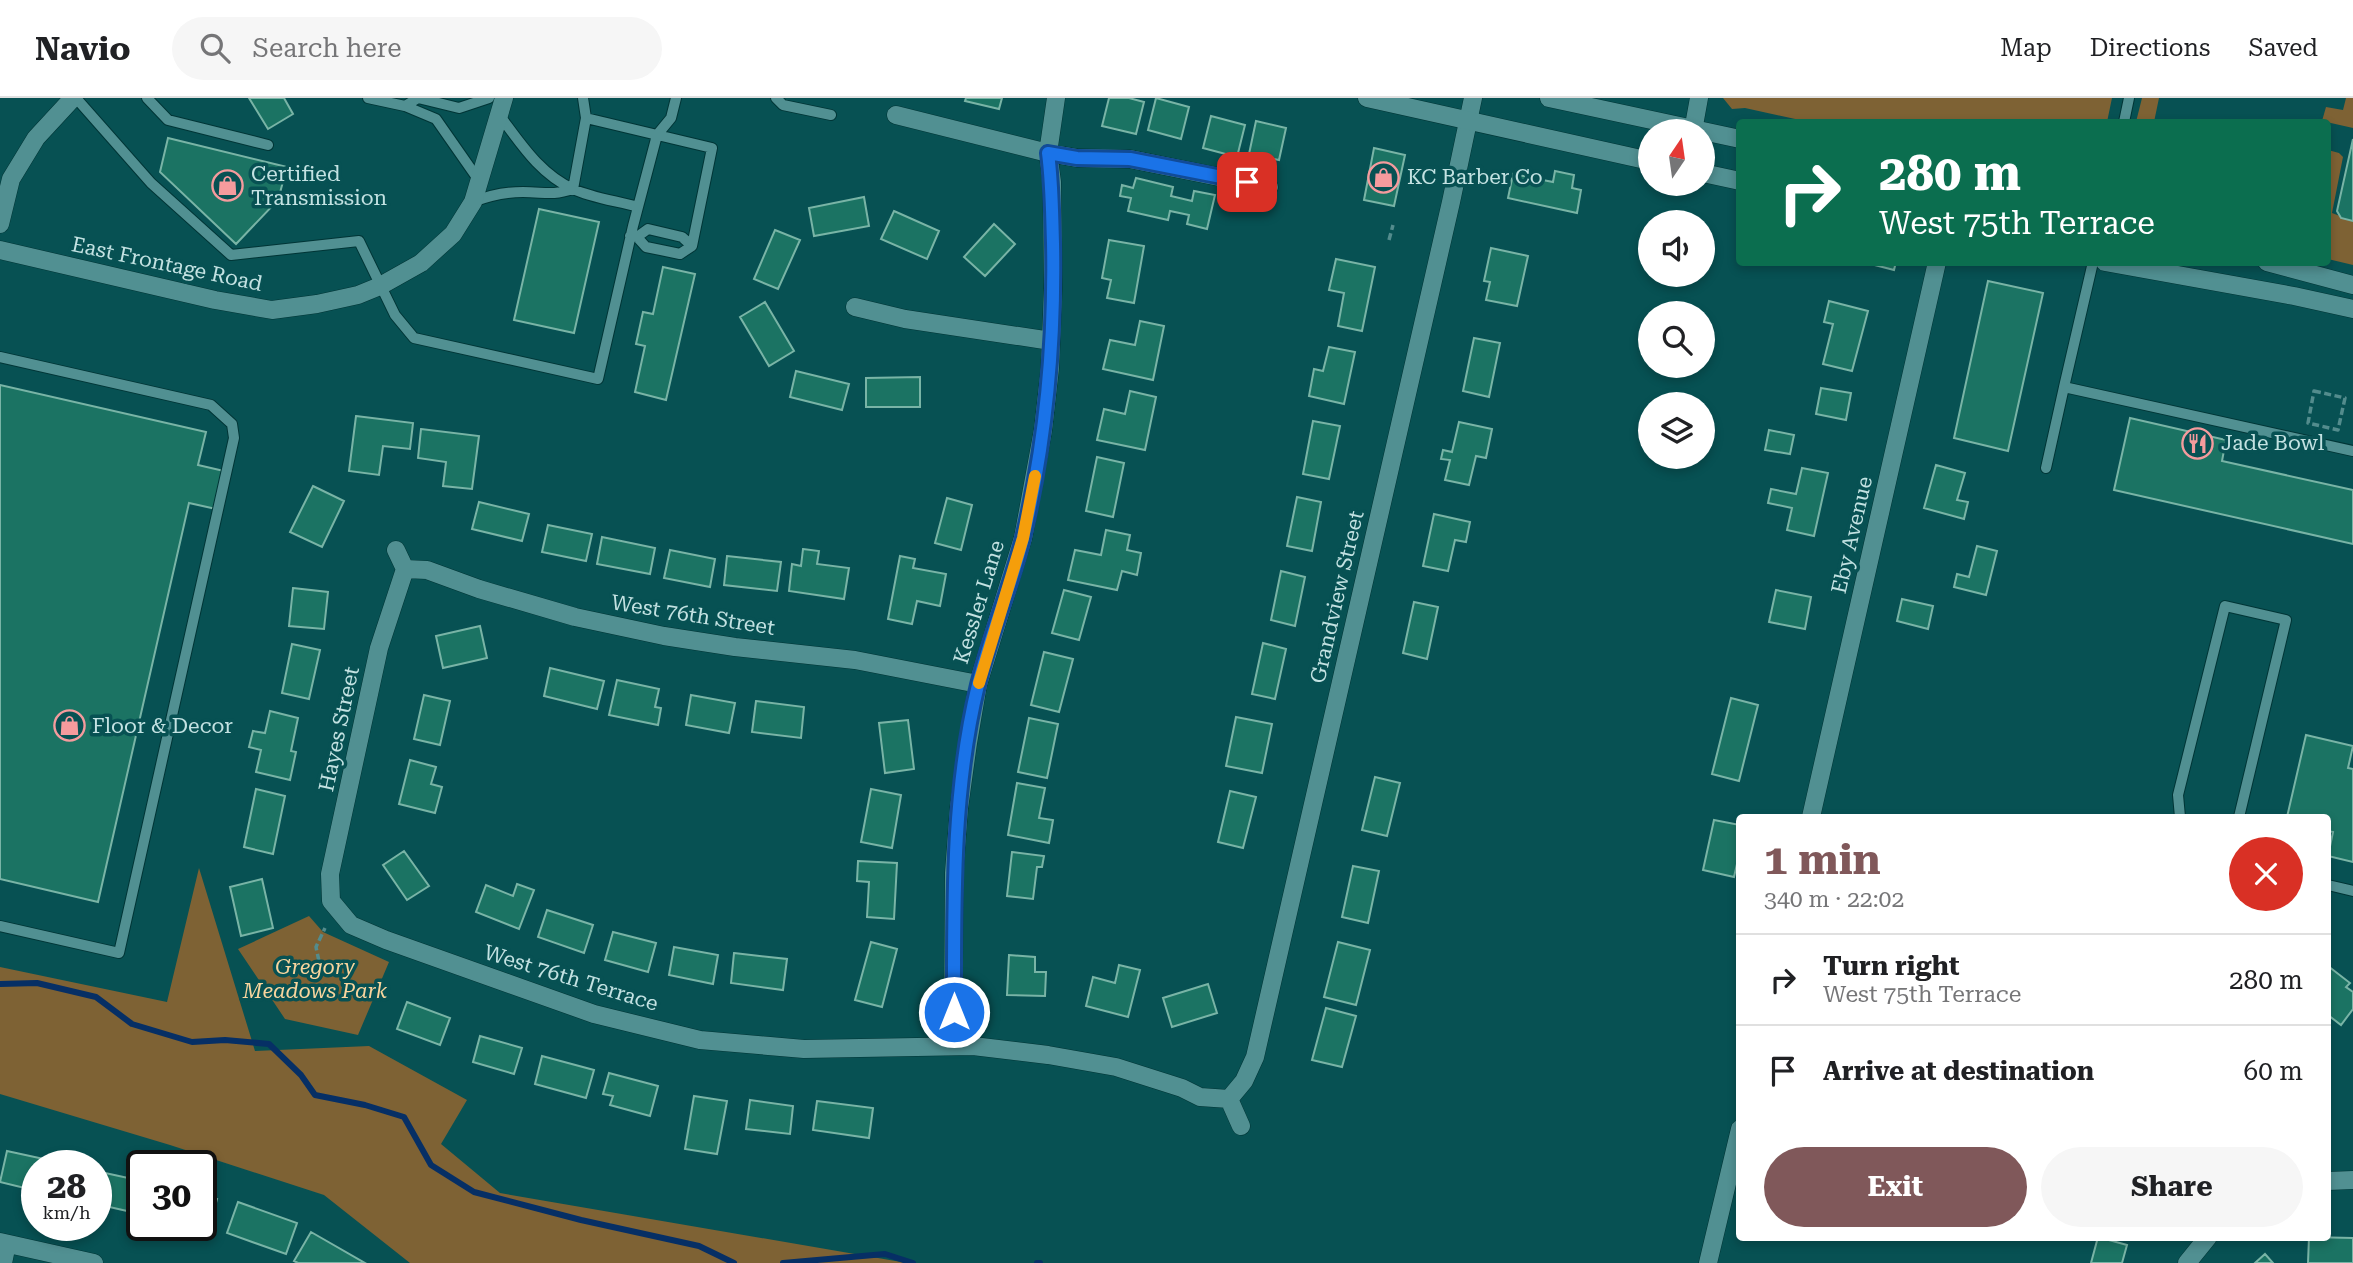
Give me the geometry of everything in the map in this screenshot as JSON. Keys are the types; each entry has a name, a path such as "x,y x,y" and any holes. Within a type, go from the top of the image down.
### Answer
{"street":[{"path":"0,224 11,179 36,138 74,98"},
{"name":"Kessler Lane","path":"953,1045 954,873 959,808 978,684 1023,538 1043,430 1054,288 1052,182 1048,153 1056,98"},
{"path":"1367,98 1638,158"},
{"name":"Grandview Street","path":"1229,1099 1244,1081 1255,1057 1473,98"},
{"path":"1549,98 1644,119"},
{"path":"1695,119 1699,98"},
{"name":"East Frontage Road","path":"0,250 215,300 272,310 358,295 421,263 453,234 473,202 502,107"},
{"path":"896,115 1048,153 1077,158 1130,159 1269,187"},
{"path":"1715,134 1736,138"},
{"path":"1715,176 1736,180"},
{"name":"Eby Avenue","path":"1812,814 1936,266"},
{"path":"2127,266 2353,309"},
{"path":"2282,266 2353,285"},
{"path":"855,307 905,319 1051,341"},
{"path":"396,550 405,569"},
{"name":"West 76th Street","path":"405,569 427,570 479,589 575,617 664,636 855,660 978,684"},
{"name":"Hayes Street","path":"331,901 330,874 379,648 405,569"},
{"name":"West 76th Terrace","path":"331,901 351,925 386,940 594,1014 700,1040 804,1049 953,1045 1048,1055 1116,1067 1182,1088 1200,1097 1229,1099"},
{"path":"1229,1099 1241,1126"},
{"path":"1708,1263 1736,1146"},
{"path":"2331,1181 2353,1180"},
{"path":"2187,1263 2205,1241"},
{"path":"3,1263 4,1243 66,1260 94,1263"}],"lane":[{"path":"74,98 151,183 231,256 359,241 395,315 414,338 598,379 657,135 671,118 676,98"},
{"path":"147,98 168,120 268,145"},
{"path":"368,98 405,106 436,119 480,183"},
{"path":"405,106 418,98 459,107 489,98"},
{"path":"573,189 586,118 583,98"},
{"path":"776,98 783,105 831,115"},
{"path":"2125,119 2129,98"},
{"path":"502,107 526,152 543,170 573,189 638,207"},
{"path":"586,118 712,148 692,246 680,254 646,247 634,236"},
{"path":"473,202 493,194 527,192 555,195 573,189"},
{"path":"634,236 648,229 682,237 692,246"},
{"path":"2046,468 2091,266"},
{"path":"0,357 211,405 232,424 234,438 119,953 0,926"},
{"path":"2064,387 2353,451"},
{"path":"2180,814 2178,795 2225,606 2286,620 2240,814"},
{"path":"2331,886 2353,891"}],"path":[{"path":"1389,240 1392,225"},
{"path":"2314,391 2345,398 2338,430 2308,423 2314,391"},
{"path":"321,971 316,947 325,928"}],"green space":[{"path":"1723,98 2112,98 2108,119 1795,119 1745,108 1732,109"},
{"path":"2142,98 2159,98 2155,119 2137,119"},
{"path":"2346,98 2353,98 2353,128 2331,123 2331,119 2323,119 2326,107 2343,110"},
{"path":"2331,151 2343,157 2332,213 2353,221 2353,265 2331,260"},
{"path":"199,868 255,1051 369,1046 467,1100 441,1144 500,1193 907,1263 410,1263 324,1195 217,1160 217,1150 185,1150 0,1094 0,967 167,1002"},
{"name":"Gregory Meadows Park","path":"309,916 323,932 389,962 358,1035 285,1019 238,949"}],"building":[{"path":"249,98 284,98 293,114 268,129"},
{"path":"966,98 1002,98 999,109 965,101"},
{"path":"1109,98 1129,98 1144,102 1136,134 1102,126"},
{"path":"1156,98 1189,107 1181,139 1148,130"},
{"path":"1211,116 1245,125 1237,157 1203,148"},
{"path":"1256,121 1286,128 1279,160 1249,154"},
{"name":"Certified Transmission","path":"168,138 287,167 278,200 236,244 160,172"},
{"path":"2353,139 2353,221 2341,218 2337,211"},
{"name":"KC Barber Co","path":"1374,148 1405,155 1394,206 1364,200"},
{"path":"1555,171 1574,175 1572,188 1581,190 1577,213 1508,198 1513,174 1553,182"},
{"path":"1136,178 1173,187 1171,196 1192,201 1194,191 1215,195 1207,229 1187,224 1189,215 1170,211 1168,220 1128,211 1131,198 1120,196 1122,185 1133,188"},
{"path":"864,197 869,226 814,236 809,208"},
{"path":"539,209 599,222 574,333 514,320"},
{"path":"894,211 939,231 927,259 881,239"},
{"path":"994,224 1015,244 985,276 964,257"},
{"path":"775,230 800,240 778,289 754,279"},
{"path":"1109,240 1144,246 1134,303 1107,298 1111,280 1102,278"},
{"path":"1491,248 1528,256 1517,306 1486,300 1490,282 1484,281"},
{"path":"1336,259 1375,267 1362,331 1338,326 1344,293 1329,290"},
{"path":"1878,266 1895,266 1894,270"},
{"path":"663,267 695,274 666,400 635,392 645,346 636,344 643,312 653,314"},
{"path":"1988,281 2043,293 2008,451 1954,438"},
{"path":"1829,301 1868,311 1852,371 1823,364 1833,324 1824,322"},
{"path":"765,302 794,351 769,366 740,317"},
{"path":"1140,321 1164,326 1153,380 1103,369 1110,340 1135,345"},
{"path":"1474,338 1500,343 1489,397 1463,391"},
{"path":"1329,347 1355,352 1344,404 1309,396 1314,369 1323,371"},
{"path":"796,371 849,384 842,410 790,397"},
{"path":"920,377 920,407 866,407 866,378"},
{"name":"Floor & Decor","path":"0,385 206,432 198,465 224,471 216,509 189,503 98,902 0,879"},
{"path":"1821,388 1851,393 1846,420 1816,414"},
{"path":"1130,391 1156,397 1145,450 1097,440 1104,409 1125,414"},
{"path":"356,416 413,423 410,449 383,446 379,475 349,471"},
{"path":"2130,418 2226,440 2222,461 2353,490 2353,544 2114,490"},
{"path":"1313,421 1340,426 1329,479 1303,474"},
{"path":"1459,422 1492,429 1486,458 1476,456 1469,485 1445,480 1450,460 1441,459 1443,450 1452,452"},
{"path":"421,429 479,436 472,489 443,486 446,462 418,458"},
{"path":"1769,430 1794,435 1790,454 1765,450"},
{"path":"1097,457 1124,463 1113,517 1086,511"},
{"path":"1936,465 1965,473 1957,500 1968,502 1964,519 1924,508"},
{"path":"1802,468 1828,473 1814,536 1787,530 1792,508 1768,503 1771,489 1796,494"},
{"path":"313,486 344,501 322,547 290,532"},
{"path":"1297,497 1321,502 1312,551 1287,546"},
{"path":"947,498 972,505 961,550 935,543"},
{"path":"479,502 529,514 522,541 472,529"},
{"path":"1434,514 1470,522 1466,542 1455,540 1448,571 1423,566"},
{"path":"548,525 592,534 586,561 542,552"},
{"path":"1106,530 1130,535 1127,550 1141,553 1137,575 1122,571 1117,590 1068,580 1075,550 1101,555"},
{"path":"602,537 655,548 650,574 597,564"},
{"path":"1977,546 1997,551 1986,595 1954,587 1957,574 1969,577"},
{"path":"803,549 819,551 817,564 849,568 844,599 789,591 792,564 801,566"},
{"path":"670,550 715,559 710,587 664,578"},
{"path":"727,556 781,562 777,591 724,585"},
{"path":"900,556 915,559 913,568 946,574 940,606 917,601 912,624 888,619"},
{"path":"1281,571 1305,577 1295,626 1271,620"},
{"path":"293,588 328,592 324,629 289,626"},
{"path":"1064,590 1091,597 1079,640 1052,633"},
{"path":"1776,590 1811,597 1805,629 1769,622"},
{"path":"1902,599 1933,606 1928,629 1897,621"},
{"path":"1414,602 1438,607 1427,659 1403,653"},
{"path":"480,626 487,658 443,668 436,636"},
{"path":"1263,643 1286,649 1275,699 1252,694"},
{"path":"292,644 320,650 309,699 282,693"},
{"path":"1044,652 1073,659 1059,712 1031,705"},
{"path":"550,668 604,681 597,709 544,696"},
{"path":"617,680 659,689 655,707 661,708 658,725 609,715"},
{"path":"424,695 450,701 440,745 414,739"},
{"path":"691,695 735,703 729,733 686,725"},
{"path":"1731,698 1758,705 1739,781 1712,774"},
{"path":"756,701 804,707 801,738 752,732"},
{"path":"270,711 298,718 291,751 296,752 290,780 256,772 261,750 249,747 253,731 265,733"},
{"path":"1236,717 1272,724 1262,773 1226,766"},
{"path":"1029,718 1058,724 1047,778 1018,772"},
{"path":"908,720 914,769 885,773 879,723"},
{"path":"2306,735 2353,746 2348,768 2353,769 2353,862 2331,857 2331,814 2288,814"},
{"path":"410,760 436,767 431,784 442,787 435,813 399,804"},
{"path":"1375,777 1400,783 1387,836 1362,830"},
{"path":"1017,783 1045,788 1039,818 1053,820 1049,843 1008,835"},
{"path":"256,789 285,796 273,854 244,847"},
{"path":"871,789 901,795 892,848 861,842"},
{"path":"1230,791 1256,797 1243,848 1218,842"},
{"path":"1714,820 1736,824 1734,877 1703,870"},
{"path":"404,851 429,886 407,900 383,865"},
{"path":"1012,852 1044,856 1042,867 1037,867 1033,899 1007,896"},
{"path":"858,861 897,863 894,919 867,917 869,882 857,881"},
{"path":"1353,866 1379,871 1368,923 1342,917"},
{"path":"262,879 273,928 241,936 230,887"},
{"path":"517,884 534,890 519,929 476,912 486,885 513,896"},
{"path":"547,910 593,925 584,953 538,937"},
{"path":"613,932 656,943 648,972 605,960"},
{"path":"871,942 897,949 882,1007 855,1000"},
{"path":"1338,942 1370,950 1356,1005 1324,997"},
{"path":"674,947 718,955 713,984 669,975"},
{"path":"734,953 787,959 783,990 731,983"},
{"path":"1009,955 1035,957 1035,972 1046,972 1045,996 1007,995"},
{"path":"1119,965 1140,970 1128,1017 1086,1006 1093,977 1115,983"},
{"path":"2331,968 2350,983 2346,987 2353,992 2353,1009 2341,1025 2331,1017"},
{"path":"1208,984 1217,1013 1172,1027 1163,998"},
{"path":"407,1002 450,1018 440,1045 397,1029"},
{"path":"1326,1008 1356,1016 1342,1067 1312,1060"},
{"path":"480,1036 522,1048 514,1074 473,1062"},
{"path":"542,1056 594,1070 586,1098 535,1084"},
{"path":"609,1073 658,1086 650,1116 610,1105 613,1096 603,1094"},
{"path":"694,1096 727,1101 717,1154 685,1149"},
{"path":"750,1100 793,1106 790,1134 746,1129"},
{"path":"817,1101 873,1108 869,1138 813,1130"},
{"path":"7,1151 21,1154 21,1187 0,1182"},
{"path":"112,1174 126,1178 126,1211 112,1208"},
{"path":"238,1202 297,1223 286,1254 227,1233"},
{"path":"311,1232 365,1263 294,1261"},
{"path":"2353,1238 2353,1263 2308,1263 2309,1241"},
{"path":"2097,1241 2127,1245 2122,1263 2091,1263"},
{"path":"2265,1254 2273,1263 2255,1263"}],"waterway":[{"path":"0,984 37,983 96,997 132,1024 192,1042 225,1040 269,1044 301,1075 315,1095 365,1105 404,1117 431,1165 474,1192 581,1220 699,1246 734,1263"},
{"path":"783,1263 885,1254 913,1263"}],"slow traffic":[{"path":"979,683 1023,538 1035,476"}],"place":[{"name":"KC Barber Co","path":"1384,177"},
{"name":"Certified Transmission","path":"228,186"},
{"name":"Jade Bowl","path":"2198,443"},
{"name":"Floor & Decor","path":"69,726"}],"route":[{"path":"954,1012 954,873 968,743 978,684 1023,538 1043,430 1050,368 1054,288 1052,182 1048,153 1077,158 1130,159 1247,182"}]}
